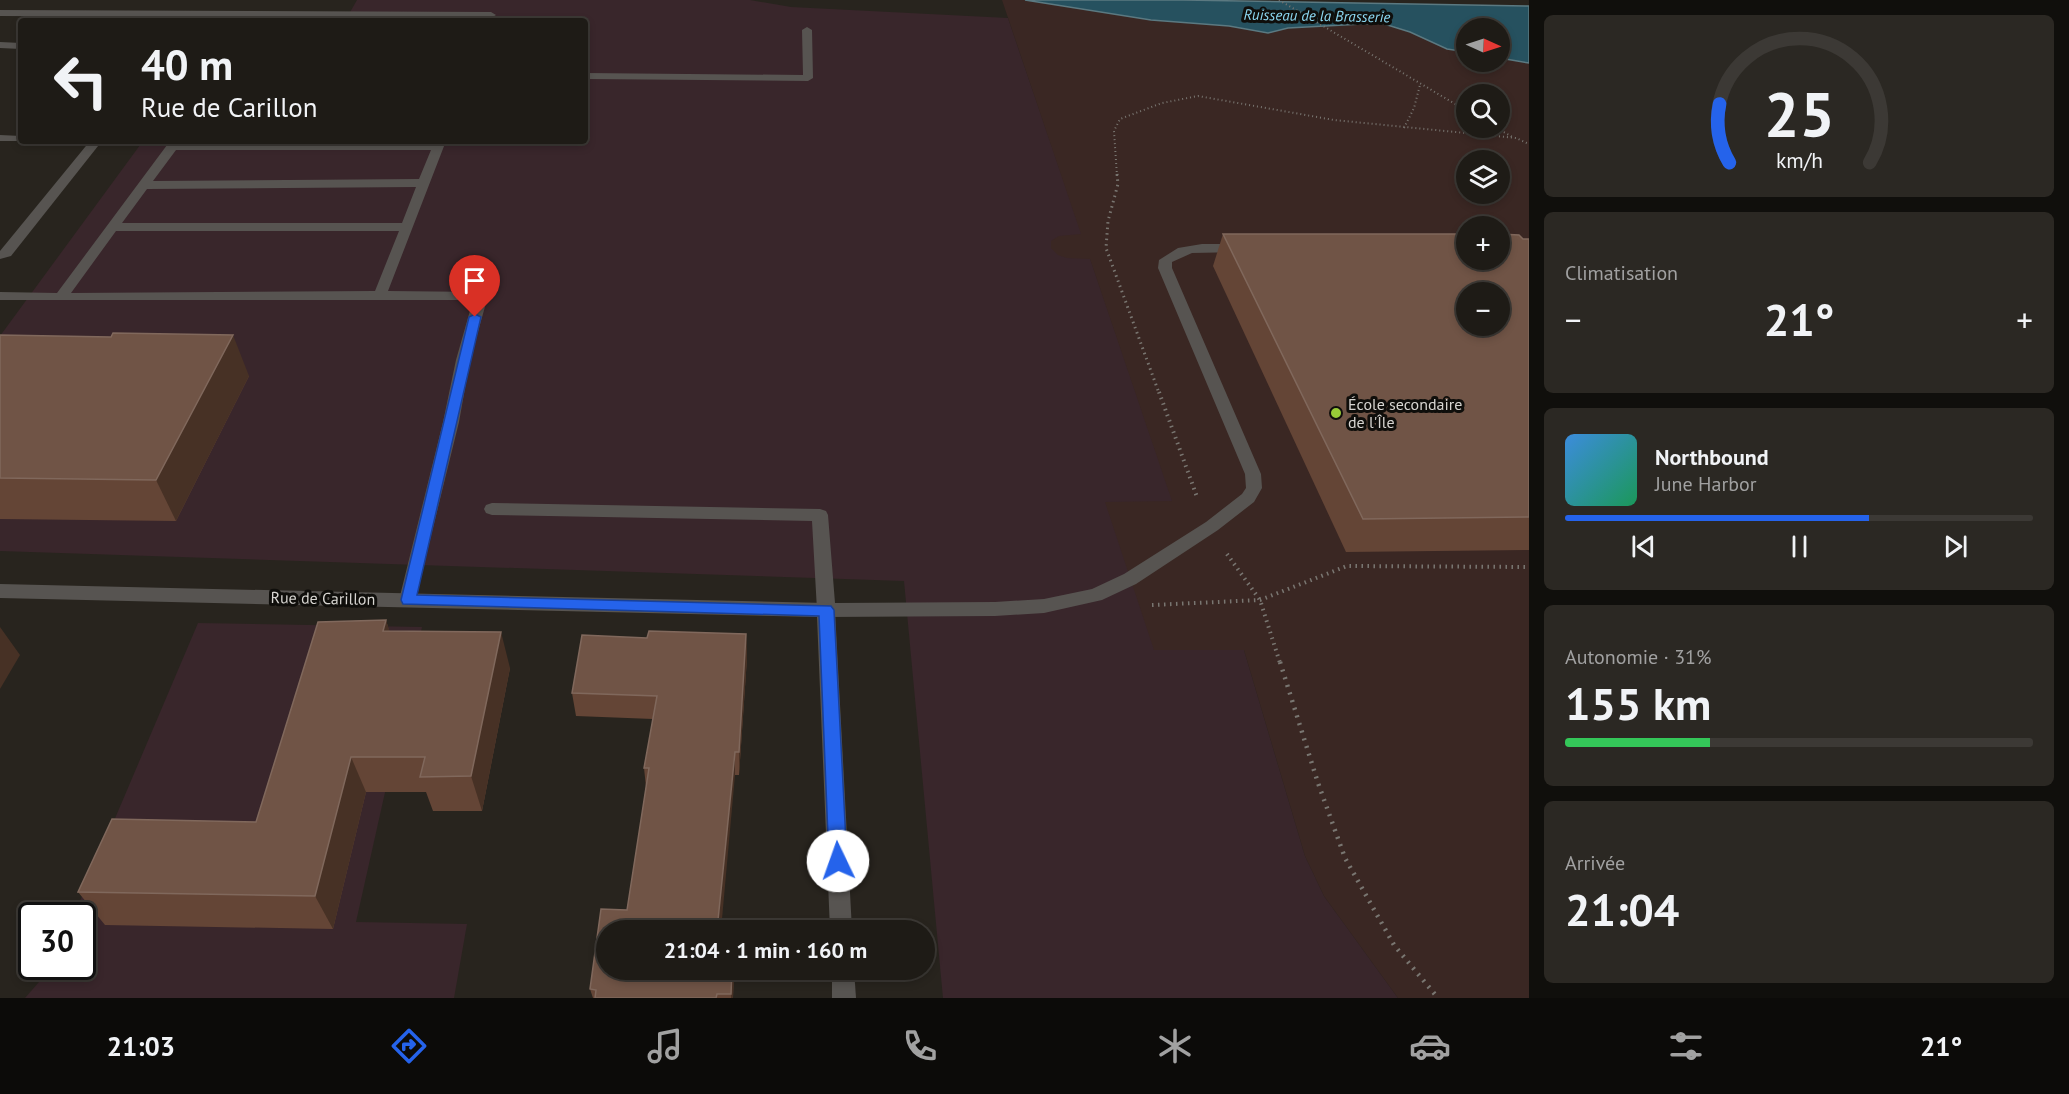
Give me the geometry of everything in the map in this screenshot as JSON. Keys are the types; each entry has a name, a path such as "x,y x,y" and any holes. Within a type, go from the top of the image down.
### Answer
{"street":[{"path":"0,12 489,18"},
{"path":"588,76 808,78 807,30"},
{"path":"0,45 18,46"},
{"path":"0,138 18,139"},
{"path":"0,255 6,253 94,144"},
{"path":"61,297 174,144 439,144 380,295"},
{"path":"142,185 423,183"},
{"path":"112,227 406,227"},
{"name":"Rue de Carillon","path":"0,591 826,610 995,609 1044,606 1096,595 1130,579 1212,526 1248,498 1254,488 1253,474 1165,268 1166,260 1174,253 1186,249 1252,248"},
{"path":"0,297 481,296 463,360 408,600"},
{"path":"492,509 820,515 841,920"},
{"path":"843,980 844,998"}],"path":[{"path":"1280,0 1456,105"},
{"path":"1404,128 1414,108 1420,85"},
{"path":"1510,135 1529,144"},
{"path":"1516,138 1529,140"},
{"path":"1150,605 1260,600 1347,566 1529,567"}],"shaded area":[{"path":"357,0 750,0 791,7 1008,18 1173,501 1244,650 1305,856 1324,896 1398,998 943,998 904,581 0,551 0,336 141,144 588,144 588,18 347,18"},
{"name":"École secondaire de l'Île","path":"1002,0 1025,0 1151,20 1229,26 1268,33 1288,28 1381,23 1410,32 1447,49 1456,50 1456,72 1510,72 1510,60 1529,63 1529,998 1398,998 1324,896 1305,856 1244,650 1154,650 1105,502 1172,501 1090,259 1067,258 1058,255 1051,248 1051,241 1059,236 1081,234"},
{"path":"198,623 422,627 356,922 467,924 454,998 25,998 41,980 96,980 96,902 80,902"}],"water":[{"name":"Ruisseau de la Brasserie","path":"1025,0 1183,0 1529,6 1529,63 1510,60 1510,18 1456,18 1456,50 1447,49 1410,32 1381,23 1288,28 1268,33 1229,26 1151,20"}],"building":[{"path":"1223,234 1456,234 1456,270 1510,270 1510,235 1529,239 1529,517 1363,519"},
{"path":"113,333 233,335 156,480 0,478 0,335 111,337"},
{"path":"386,620 383,631 501,632 471,776 420,777 425,757 351,757 315,896 78,892 112,819 256,822 318,622"},
{"path":"649,631 746,634 739,752 735,752 718,920 599,920 601,909 627,910 649,768 644,768 657,696 572,693 582,635 647,638"},
{"path":"596,945 596,980 732,980 731,994 717,994 716,998 595,998 596,990 590,989"}],"place":[{"name":"École secondaire de l'Île","path":"1336,413"}],"route":[{"path":"475,317 408,600 826,610 838,861"}]}
